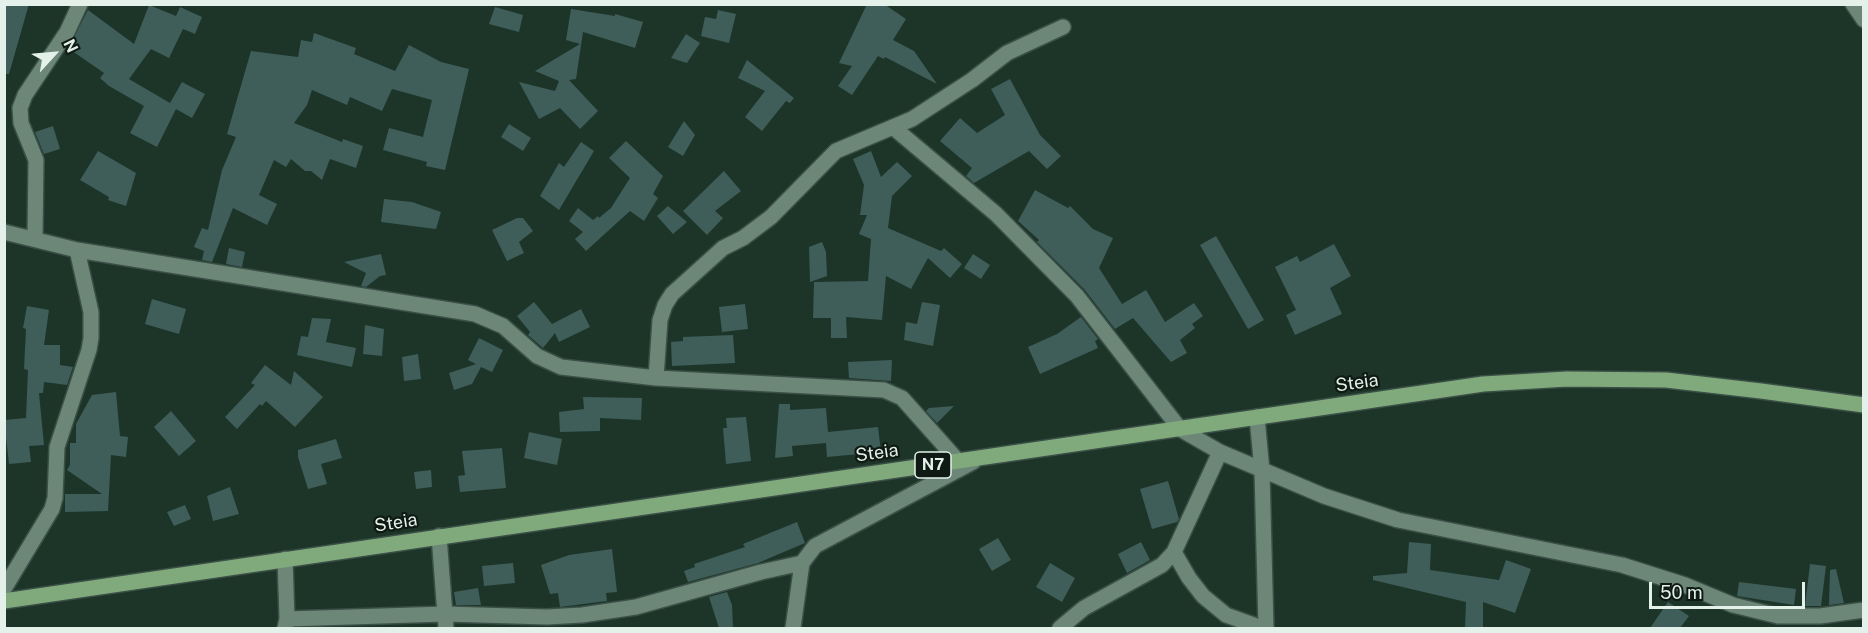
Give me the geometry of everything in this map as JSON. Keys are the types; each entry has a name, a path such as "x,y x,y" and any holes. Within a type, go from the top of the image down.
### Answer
{"main road":[{"name":"Steia","path":"4,601 1483,384 1567,380 1666,380 1863,405"}],"street":[{"path":"35,238 36,160 21,123 20,108 25,95 67,32 80,4"},
{"path":"1853,4 1863,20"},
{"path":"656,378 660,320 664,305 672,294 723,248 743,238 771,217 836,151 912,119 972,80 1007,53 1063,27"},
{"path":"894,128 996,214 1077,296 1179,429 1220,452 1324,496 1398,520 1622,565 1685,585 1775,622 1863,610"},
{"path":"4,232 77,250 474,314 503,326 537,356 561,367 656,378 884,390 902,398 958,461"},
{"path":"4,589 52,509 55,498 57,447 91,338 91,312 77,250"},
{"path":"1174,552 1203,596 1226,615 1264,628 1262,471 1257,417"},
{"path":"1060,628 1084,608 1162,565 1174,552 1220,452"},
{"path":"794,628 802,563 814,546 982,457"},
{"path":"439,536 446,621"},
{"path":"285,559 286,624 548,617 617,611 802,563"}],"building":[{"path":"4,4 29,4 9,74 4,74"},
{"path":"867,4 884,4 906,19 893,40 914,51 937,84 885,57 884,59 878,56 852,95 838,86 852,66 839,63"},
{"path":"149,5 176,16 180,7 202,17 195,34 183,29 169,58 151,49 129,79 170,103 182,82 205,94 192,118 176,109 157,147 130,133 144,106 109,86 100,78 104,73 68,48 88,10 134,44"},
{"path":"495,7 523,15 519,32 489,24"},
{"path":"571,9 615,16 615,14 643,22 635,48 583,32 576,79 569,80 598,111 580,129 560,108 539,119 519,82 555,91 559,81 535,71 580,44 566,40"},
{"path":"718,10 736,14 729,43 701,36 705,17 716,19"},
{"path":"314,33 356,48 354,54 395,71 409,45 441,62 469,69 445,170 426,166 427,162 383,150 389,128 423,137 432,100 392,89 382,111 350,97 347,105 312,90 307,105 294,123 342,142 343,139 363,146 356,168 330,159 322,180 311,171 305,171 291,159 286,167 274,160 259,195 277,204 267,225 233,208 212,262 202,260 204,251 194,247 202,228 208,230 222,170 236,137 227,134 251,51 298,57 301,40 312,42"},
{"path":"686,34 700,43 687,63 671,58"},
{"path":"747,60 794,98 790,103 786,101 762,131 745,117 765,91 738,78"},
{"path":"1010,79 1040,135 1061,156 1047,169 1029,151 974,183 966,176 972,168 940,141 960,118 977,133 1005,115 991,89"},
{"path":"684,121 695,135 683,156 668,147"},
{"path":"509,124 531,138 523,151 501,137"},
{"path":"53,126 60,149 44,154 35,132"},
{"path":"626,141 663,176 653,194 658,198 644,221 630,211 586,251 575,239 583,232 569,221 578,208 593,220 611,208 630,178 609,158"},
{"path":"581,142 594,151 559,210 540,196 559,163 564,167"},
{"path":"98,151 136,173 126,206 108,200 109,197 80,180"},
{"path":"871,151 881,177 897,162 912,176 892,196 888,228 941,251 944,248 962,264 950,278 928,258 911,289 886,276 882,320 846,317 847,338 831,338 831,318 813,318 814,282 868,281 871,239 859,234 867,215 860,215 864,185 853,159"},
{"path":"724,171 741,191 715,211 723,218 707,235 683,211"},
{"path":"1035,190 1068,208 1070,206 1093,229 1113,238 1099,268 1122,304 1146,290 1165,322 1194,303 1203,316 1192,324 1195,328 1180,340 1187,353 1171,362 1133,318 1115,329 1084,289 1037,242 1039,240 1018,221"},
{"path":"384,199 412,202 441,212 436,229 381,222"},
{"path":"668,206 687,222 673,234 657,216"},
{"path":"517,218 523,218 533,231 519,242 524,253 507,261 492,230"},
{"path":"1216,236 1264,320 1248,329 1200,245"},
{"path":"822,242 826,252 827,276 810,282 809,247"},
{"path":"1334,244 1351,276 1330,288 1342,314 1295,335 1286,315 1296,310 1275,267 1297,256 1300,262"},
{"path":"229,248 245,252 242,267 226,264"},
{"path":"381,254 386,275 380,276 366,287 361,286 366,273 344,262"},
{"path":"973,254 990,265 981,279 964,268"},
{"path":"152,299 186,309 179,334 145,324"},
{"path":"534,302 552,324 581,309 590,327 559,342 555,333 543,348 528,335 530,332 517,316"},
{"path":"922,302 940,305 933,346 904,340 906,322 917,324"},
{"path":"745,304 748,329 722,332 719,307"},
{"path":"27,306 49,310 44,345 60,345 60,365 73,367 67,385 44,382 43,393 39,393 44,445 29,446 31,462 9,464 4,420 26,418 28,370 24,369 26,329 23,328"},
{"path":"1081,317 1098,339 1095,341 1098,348 1040,374 1028,347 1057,334"},
{"path":"312,318 331,319 326,342 356,348 352,367 297,355 301,336 308,337"},
{"path":"365,325 384,329 382,356 363,354"},
{"path":"733,335 735,363 672,366 671,342 683,341 683,337"},
{"path":"479,338 503,350 492,372 481,367 472,384 454,390 449,373 476,364 468,360"},
{"path":"418,354 421,379 404,381 402,357"},
{"path":"892,360 891,381 849,378 848,362"},
{"path":"265,365 291,385 294,371 323,397 295,427 266,401 262,406 260,404 237,429 225,417 255,385 251,383"},
{"path":"116,392 120,436 128,437 126,457 111,455 108,511 65,512 65,494 102,494 67,470 70,465 70,443 76,443 76,424 92,395"},
{"path":"583,397 642,398 641,420 600,418 600,431 560,432 559,412 584,409"},
{"path":"779,404 790,404 790,410 826,408 828,432 878,427 881,452 827,457 826,443 792,446 793,456 775,458"},
{"path":"954,406 937,423 926,411 929,408"},
{"path":"171,411 196,441 179,456 154,427"},
{"path":"746,417 751,461 726,464 723,428 727,428 726,418"},
{"path":"529,432 562,439 557,465 524,458"},
{"path":"336,439 342,458 321,464 327,484 308,489 298,450"},
{"path":"502,448 506,488 460,492 458,476 465,475 462,451"},
{"path":"431,470 432,487 416,489 414,472"},
{"path":"1168,481 1179,519 1177,522 1152,529 1140,489"},
{"path":"230,487 239,514 213,521 207,496"},
{"path":"185,505 191,519 174,526 167,512"},
{"path":"797,522 805,543 758,563 688,582 684,571 695,567 694,564 745,547 743,544"},
{"path":"998,538 1011,560 992,571 979,549"},
{"path":"1141,542 1150,560 1127,573 1118,554"},
{"path":"1409,542 1431,544 1430,570 1499,580 1506,560 1531,569 1515,613 1483,602 1483,628 1465,628 1466,602 1373,580 1373,576 1407,573"},
{"path":"612,549 617,592 606,593 607,601 560,607 558,593 550,594 541,565 569,555"},
{"path":"513,563 515,583 484,586 482,566"},
{"path":"1050,563 1075,578 1062,602 1036,587"},
{"path":"1810,564 1826,566 1821,606 1805,606"},
{"path":"1836,569 1844,603 1829,605 1830,570"},
{"path":"1739,582 1796,589 1794,605 1737,596"},
{"path":"478,588 481,605 456,605 454,592"},
{"path":"727,592 732,605 733,628 719,628 709,597"},
{"path":"1668,602 1689,616 1680,628 1650,628"}]}
